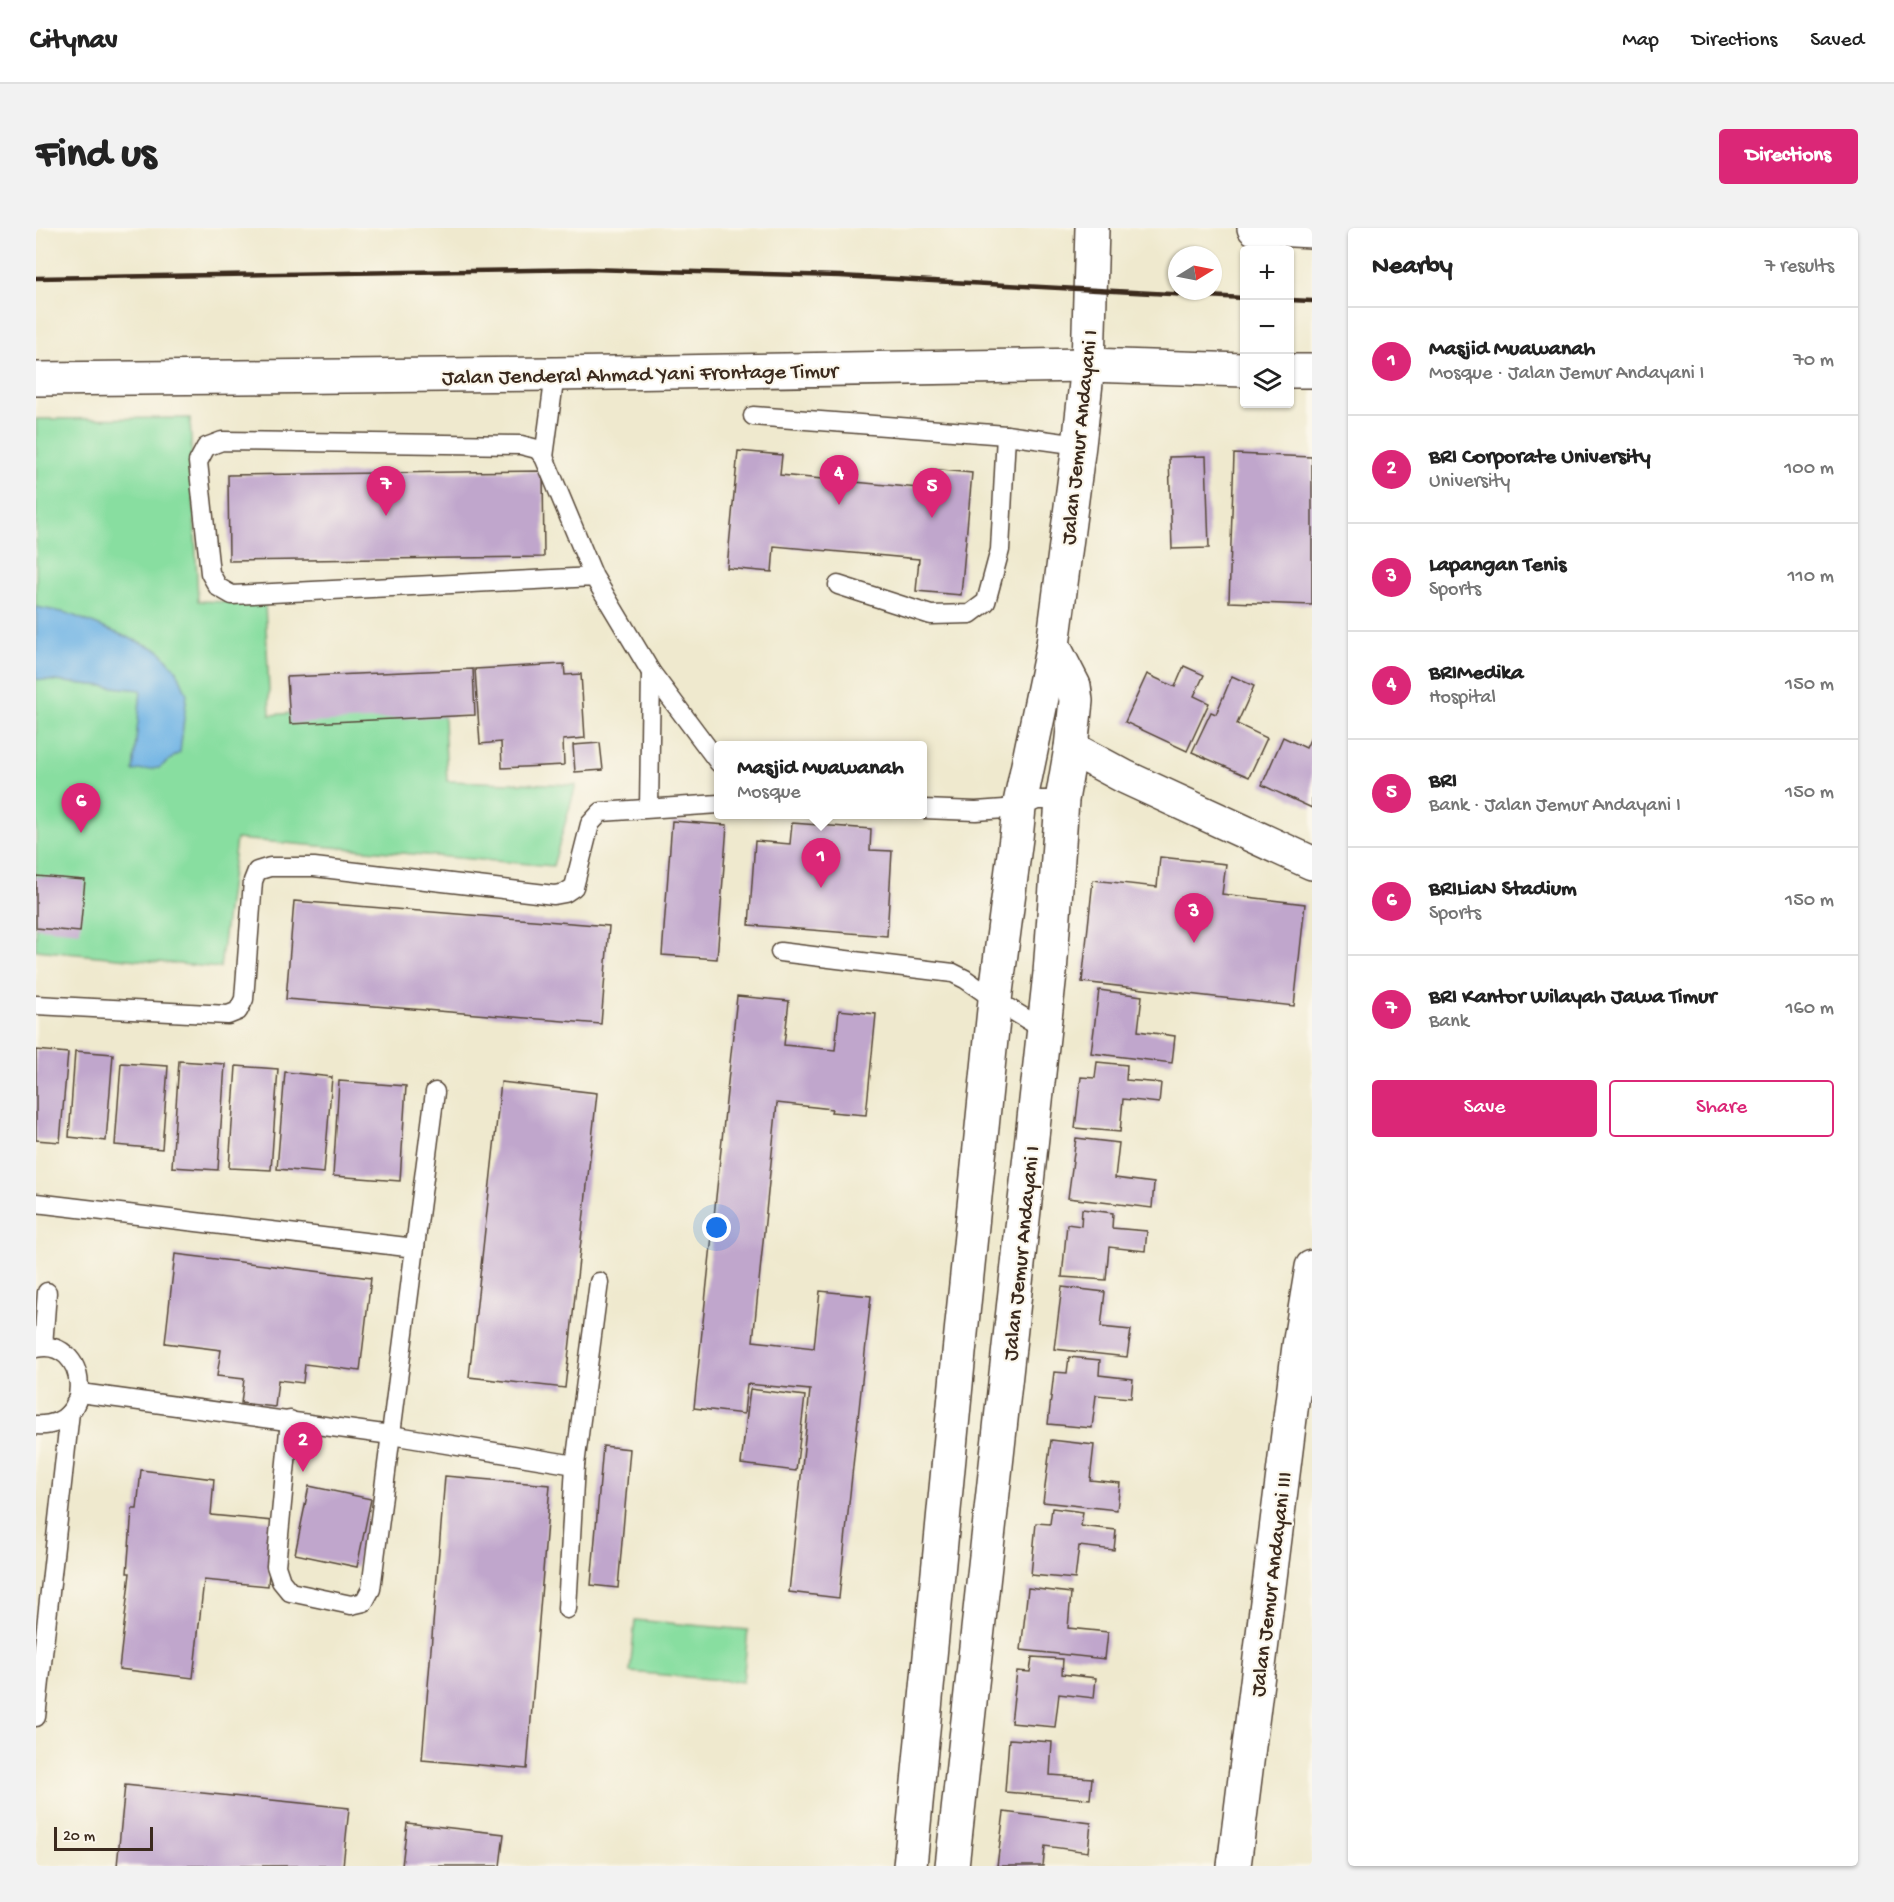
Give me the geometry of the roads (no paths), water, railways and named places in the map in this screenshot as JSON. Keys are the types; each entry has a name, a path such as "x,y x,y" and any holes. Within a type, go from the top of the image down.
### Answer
{"main road":[{"name":"Jalan Jemur Andayani I","path":"910,1866 958,1353 995,1000 1019,808 1053,645 1088,365 1092,228"},
{"path":"1254,228 1312,231"},
{"name":"Jalan Jenderal Ahmad Yani Frontage Timur","path":"36,379 555,374 1088,365 1240,370"},
{"path":"1294,371 1312,371"},
{"name":"Jalan Jemur Andayani I","path":"952,1866 1050,973 1062,800 1076,701 1074,686 1053,645"},
{"path":"1071,748 1125,777 1312,862"},
{"name":"Jalan Jemur Andayani III","path":"1234,1866 1299,1346 1312,1267"}],"lane":[{"path":"544,457 555,374"},
{"path":"753,416 1006,435 1079,445"},
{"path":"837,585 931,615 970,614 986,602 1000,550 1006,435"},
{"path":"594,577 232,595 218,587 210,573 198,462 206,447 222,441 522,445 537,449 544,457 594,577 651,672 714,756"},
{"path":"649,808 651,672"},
{"path":"927,809 976,811 1019,808 1036,800 1062,800"},
{"path":"36,1005 228,1016 238,1011 244,999 253,881 257,871 270,867 314,867 554,895 565,893 574,887 590,824 601,812 714,804"},
{"path":"780,952 953,973 1043,1029"},
{"path":"290,1420 276,1566 280,1581 290,1592 351,1605 364,1602 371,1589 435,1092"},
{"path":"36,1203 415,1248"},
{"path":"567,1610 575,1465 599,1282"},
{"path":"36,1717 43,1590 70,1412 80,1393 79,1376 72,1361 59,1351 39,1347 47,1292"},
{"path":"80,1393 391,1434 575,1465"},
{"path":"36,1425 56,1423 70,1412"}],"water":[{"path":"36,607 67,613 159,650 177,671 187,694 180,752 159,768 133,771 141,690 36,679"}],"railway":[{"path":"36,278 588,269 840,276 1240,298"},
{"path":"1294,300 1312,301"}],"place":[{"name":"BRIMedika","path":"839,505"},
{"name":"BRI Kantor Wilayah Jawa Timur","path":"386,516"},
{"name":"BRI","path":"932,518"},
{"name":"BRILiaN Stadium","path":"81,833"},
{"name":"Masjid Muawanah","path":"821,888"},
{"name":"Lapangan Tenis","path":"1194,943"},
{"name":"BRI Corporate University","path":"303,1472"}]}
